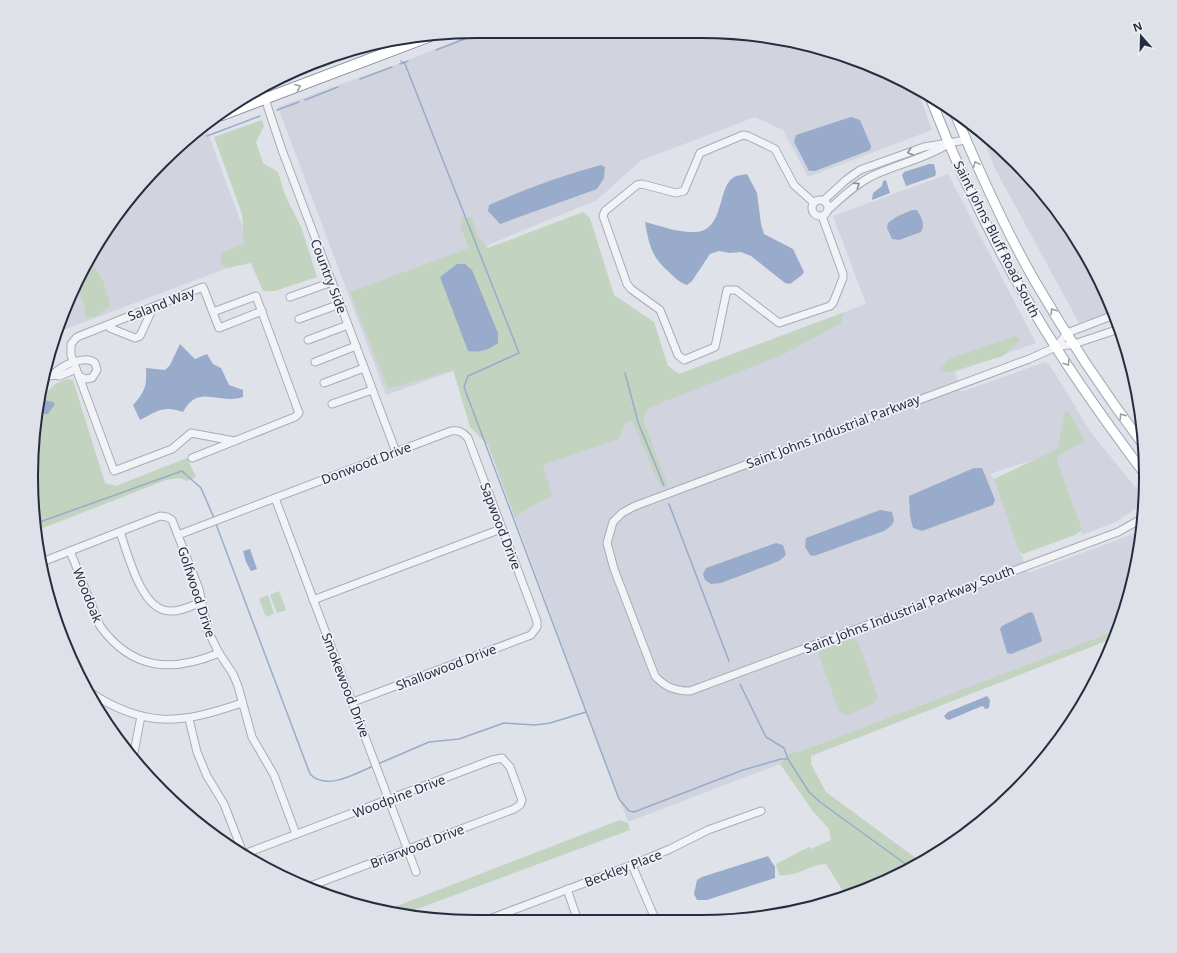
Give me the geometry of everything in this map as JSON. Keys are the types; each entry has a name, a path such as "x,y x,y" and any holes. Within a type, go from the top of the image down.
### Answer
{"highway":[{"path":"237,110 413,43"}],"main road":[{"name":"Saint Johns Bluff Road South","path":"933,105 948,144 1005,260 1033,310 1092,402 1139,466"},
{"name":"Saint Johns Bluff Road South","path":"959,123 990,193 1024,261 1074,344 1137,435"}],"street":[{"name":"Country Side","path":"264,93 282,150 396,452"},
{"path":"814,203 794,185 775,148 743,135 700,153 684,191 676,193 642,184 605,211 603,216 627,284 631,290 660,310 678,355 684,360 716,348 727,290 736,290 779,323 830,306 833,303 843,278 843,274 822,216"},
{"path":"814,203 823,201 846,180 860,170 924,148 966,140"},
{"path":"822,216 854,186 870,177 932,153 948,144"},
{"path":"823,201 827,204 828,210"},
{"path":"814,203 812,208 813,213 817,216 822,216"},
{"path":"290,297 332,282"},
{"name":"Saland Way","path":"76,370 71,352 73,340 203,287 219,328 262,311"},
{"path":"192,458 296,417 299,413 256,296 213,312"},
{"path":"299,319 340,304"},
{"path":"108,325 110,328 135,338 140,336 151,312 150,308"},
{"path":"1056,347 1067,333 1109,317"},
{"path":"308,340 348,325"},
{"path":"1056,347 1074,344 1114,331"},
{"path":"314,362 356,346"},
{"name":"Saint Johns Industrial Parkway","path":"672,689 660,681 651,668 614,569 607,543 613,522 626,510 1029,359 1056,347"},
{"path":"324,383 364,368"},
{"path":"50,376 60,376 76,370 114,471 172,449 191,433 234,441"},
{"path":"332,404 372,390"},
{"name":"Donwood Drive","path":"178,535 457,430"},
{"name":"Sapwood Drive","path":"457,430 468,438 501,530 537,621 537,627"},
{"name":"Smokewood Drive","path":"275,498 416,872"},
{"name":"Golfwood Drive","path":"46,561 160,516 172,520 199,589 208,631 219,653 233,674 252,738 274,776 296,834"},
{"name":"Saint Johns Industrial Parkway South","path":"672,689 690,691 699,688 1118,532 1136,522"},
{"path":"314,600 501,530"},
{"path":"120,532 146,598 152,605 167,612 201,602"},
{"name":"Woodoak","path":"70,551 100,626 108,637 124,651 146,661 174,666 189,664 219,653"},
{"name":"Shallowood Drive","path":"353,702 531,635 537,627"},
{"path":"98,697 114,707 141,716 167,719 188,719 242,703"},
{"path":"135,750 141,716"},
{"path":"188,719 197,752 207,776 224,804 241,846"},
{"name":"Woodpine Drive","path":"250,852 492,760 502,758 510,767 522,800"},
{"name":"Briarwood Drive","path":"315,884 514,809 520,805 522,800"},
{"name":"Beckley Place","path":"511,915 568,889 632,866 708,830 761,811"},
{"path":"632,866 653,915"},
{"path":"568,889 576,915"}],"shaded area":[{"path":"462,38 700,38 758,42 786,46 841,61 894,83 920,97 932,130 808,177 783,130 755,117 640,161 597,200 481,248 462,368 386,395 278,107 411,59"},
{"path":"208,133 254,258 63,330 83,283 112,233 147,187 166,166 203,135"},
{"path":"986,143 1011,166 1030,187 1065,233 1094,283 1108,313 1079,323 994,167"},
{"path":"948,174 1036,343 955,372 961,392 1045,362 1049,364 1092,434 1138,491 1138,507 1116,522 1082,535 1051,454 990,474 994,479 1028,573 1135,533 1131,562 1116,617 1110,633 804,750 789,754 780,764 628,822 488,445 866,304 833,216"}],"green space":[{"path":"262,120 264,126 256,142 263,163 278,172 285,195 302,229 317,277 275,291 263,291 251,263 228,268 220,263 222,252 244,244 242,214 214,137"},
{"path":"583,212 590,218 614,295 654,322 668,366 679,374 843,313 841,323 784,354 648,408 643,420 668,486 660,486 632,421 625,423 619,439 543,465 552,496 523,511 515,518 488,445 470,427 453,370 388,389 350,292 469,248 461,229 461,217 472,217 478,237 488,248"},
{"path":"93,265 99,273 103,282 110,306 98,316 86,318 85,307 79,292"},
{"path":"1015,336 1020,340 1003,356 946,373 940,369 949,359"},
{"path":"67,379 73,380 105,483 116,486 187,458 196,477 187,481 180,478 166,480 41,529 38,476 39,448 46,391 48,391 55,384"},
{"path":"1068,411 1083,436 1084,441 1059,455 1057,461 1082,530 1075,535 1023,554 1019,551 994,479 1057,449 1065,412"},
{"path":"279,591 286,610 277,613 270,595"},
{"path":"268,595 274,614 266,617 259,599"},
{"path":"1110,633 1107,641 811,756 811,764 826,792 916,858 868,882 843,891 826,864 814,866 797,873 779,875 776,864 809,847 811,849 831,840 829,829 812,810 780,764 789,754 804,750"},
{"path":"849,639 858,641 878,698 871,705 847,715 839,712 819,655 820,650"},
{"path":"620,820 628,823 630,830 414,910 393,907"}],"water":[{"path":"851,117 860,120 871,146 870,150 815,171 809,171 794,142 796,135"},
{"path":"929,164 934,164 936,173 935,176 906,186 902,175 904,172"},
{"path":"601,165 605,167 604,178 597,189 500,224 488,211 489,205 517,193"},
{"path":"747,174 757,193 761,224 764,234 793,249 804,272 790,284 785,283 751,256 741,252 730,253 719,251 710,254 692,281 687,285 680,282 658,261 650,244 645,222 670,229 690,232 705,229 712,224 720,208 729,182 734,177"},
{"path":"886,180 890,193 872,200 873,193 882,186 883,181"},
{"path":"912,210 917,210 921,218 923,226 921,232 899,240 892,239 887,228 888,223 896,217"},
{"path":"457,264 465,264 472,270 498,333 498,343 484,350 476,352 468,351 440,277"},
{"path":"180,344 195,359 207,354 213,364 221,368 229,385 243,390 243,397 225,399 202,397 189,403 183,412 166,409 140,420 133,405 143,392 146,380 146,368 165,370 170,365"},
{"path":"45,400 55,404 48,414 43,414"},
{"path":"974,468 982,468 995,500 993,505 922,531 913,528 910,516 909,496"},
{"path":"880,510 892,512 894,520 892,525 884,531 814,556 810,555 805,547 806,538"},
{"path":"776,543 783,545 786,555 779,561 721,583 711,584 705,580 703,574 706,568"},
{"path":"250,549 257,569 251,571 246,562 243,551"},
{"path":"1030,612 1033,613 1042,640 1041,642 1011,654 1007,653 1000,629 1002,626"},
{"path":"987,696 990,700 989,708 985,709 982,706 949,720 944,716 948,712"},
{"path":"768,856 775,867 775,878 707,900 697,900 694,894 697,880 702,877"}],"waterway":[{"path":"436,50 466,38"},
{"path":"401,61 405,64 519,353 468,376 464,387 619,799 629,811 634,812 743,770 781,759 788,759 809,792 820,802 905,864"},
{"path":"400,64 408,61"},
{"path":"360,79 392,67"},
{"path":"305,100 338,87"},
{"path":"277,110 299,102"},
{"path":"207,136 260,116"},
{"path":"625,373 638,422 664,486"},
{"path":"41,522 182,471 201,488 214,518"},
{"path":"669,504 729,661"},
{"path":"216,524 310,774 317,779 332,781 349,777 373,766"},
{"path":"740,684 766,737 784,748 788,759"},
{"path":"378,764 429,742 459,739 504,723 535,725 550,723 586,712"}]}
